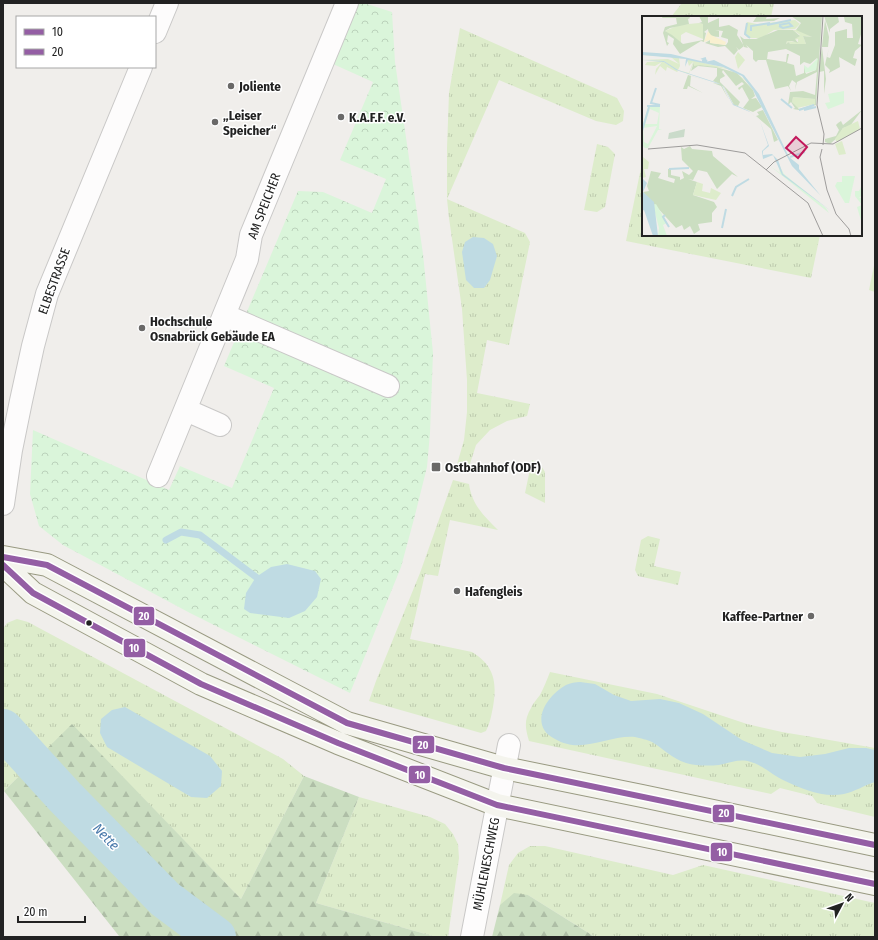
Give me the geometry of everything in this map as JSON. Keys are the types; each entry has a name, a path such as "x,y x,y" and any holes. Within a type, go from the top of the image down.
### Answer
{"main road":[{"path":"3,557 47,565 347,723 504,768 875,845"},
{"path":"3,564 33,593 201,684 338,744 497,805 875,884"}],"street":[{"path":"156,30 167,3"},
{"name":"AM SPEICHER","path":"158,476 247,259 251,235 347,3"},
{"name":"ELBESTRASSE","path":"3,504 11,450 21,401 33,346 47,294 141,68"},
{"path":"224,315 388,386"},
{"path":"186,410 220,425"},
{"name":"MÜHLENESCHWEG","path":"472,937 509,745"}],"green space":[{"path":"359,3 364,3 392,12 395,62 423,254 433,353 430,433 427,467 401,567 350,693 190,613 63,545 39,526 30,494 33,430 169,490 180,466 232,488 274,388 224,366 298,191 323,192 372,213 386,179 340,160 373,82 333,64"},
{"path":"682,3 774,3 771,16 672,16"},
{"path":"460,28 617,98 624,111 623,121 616,125 596,121 499,80 447,199 449,93"},
{"path":"597,144 608,147 615,154 605,207 597,212 584,210"},
{"path":"642,163 642,236 820,236 811,278 626,241"},
{"path":"447,199 525,233 530,242 509,345 487,340 477,393 530,404 527,416 507,421 490,430 476,445 469,467 470,473 456,468 464,440 467,412 467,380 462,309"},
{"path":"875,261 875,292 869,290"},
{"path":"532,460 540,464 545,472 545,503 525,493"},
{"path":"453,480 469,484 473,498 479,510 498,530 450,520 438,576 425,574 410,639 472,652 486,663 493,676 495,690 492,714 486,731 481,733 369,701 420,573"},
{"path":"648,536 660,539 654,566 681,572 678,585 638,576 635,570 641,540"},
{"path":"17,619 28,622 283,759 304,776 241,899 72,725 4,791 3,629 7,623"},
{"path":"550,672 657,694 747,724 782,732 875,748 875,817 817,803 812,796 780,788 771,794 529,741 526,728 527,716 533,704 540,695"},
{"path":"72,724 241,899 304,776 359,797 316,903 436,937 119,936 4,791"},
{"path":"359,797 430,817 445,824 453,834 458,844 459,858 448,937 436,937 316,903"},
{"path":"530,846 545,846 673,875 703,865 875,903 875,937 595,937 528,895 500,905 509,865 518,853"},
{"path":"514,893 528,895 595,937 492,937 500,905"}],"water":[{"path":"473,237 484,238 493,244 497,256 490,280 484,288 474,288 466,280 462,252 465,242"},
{"path":"287,564 315,571 321,579 317,597 305,611 289,618 250,613 244,609 246,593 256,577 271,567"},
{"path":"580,682 595,684 614,695 631,701 660,699 679,703 703,714 742,740 772,753 800,757 825,754 849,748 866,748 875,750 875,782 844,794 820,794 798,787 779,778 755,763 739,761 711,766 686,763 672,756 652,742 635,737 625,737 585,745 565,743 555,739 547,733 541,719 543,711 552,696 568,684"},
{"path":"125,707 210,756 222,771 221,786 207,798 191,797 107,747 100,733 101,719 112,710"}],"waterway":[{"path":"166,540 181,532 200,535 256,577"},
{"name":"Nette","path":"3,729 65,797 165,899 216,937"}],"transit line":[{"name":"20","path":"3,557 47,565 347,723 504,768 875,845"},
{"name":"10","path":"3,565 33,593 201,684 338,743 497,805 875,884"}],"place":[{"name":"Joliente","path":"231,86"},
{"name":"K.A.F.F. e.V.","path":"341,117"},
{"name":"„Leiser Speicher“","path":"215,122"},
{"name":"Hochschule Osnabrück Gebäude EA","path":"142,328"},
{"name":"Ostbahnhof (ODF)","path":"436,467"},
{"name":"Hafengleis","path":"457,591"},
{"name":"Kaffee-Partner","path":"811,616"}]}
